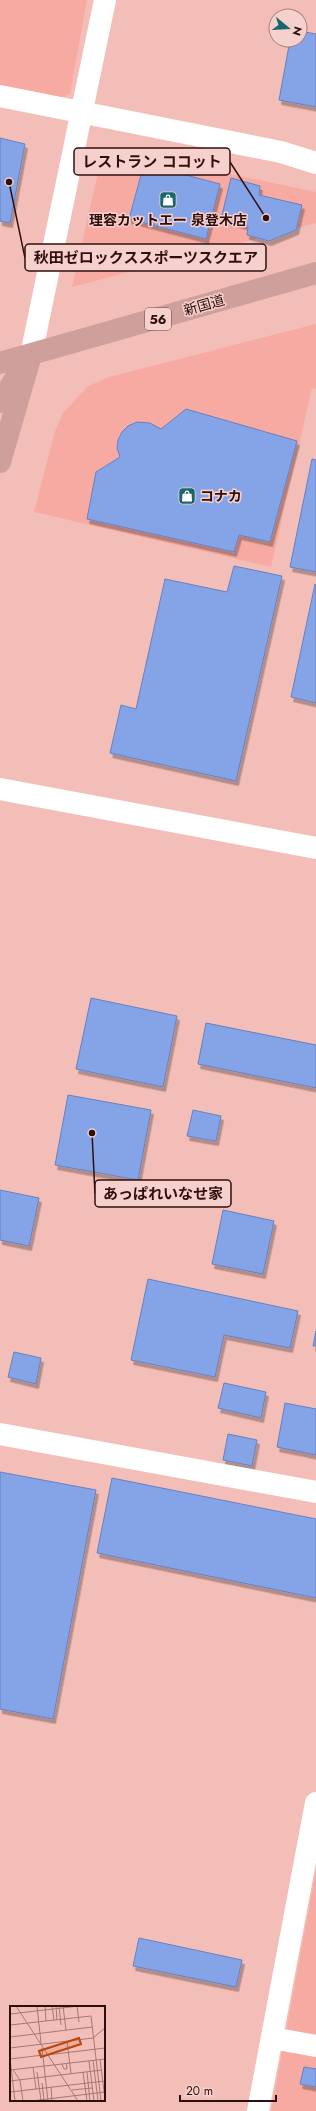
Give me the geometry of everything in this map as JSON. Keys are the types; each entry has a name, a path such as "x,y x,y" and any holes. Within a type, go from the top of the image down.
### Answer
{"main road":[{"name":"新国道","path":"0,363 316,273"},
{"path":"0,402 31,355"},
{"path":"0,462 31,355"}],"street":[{"path":"31,355 105,0"},
{"path":"0,96 281,152 316,163"},
{"path":"0,789 316,848"},
{"path":"0,1434 316,1492"},
{"path":"258,2111 316,1803"},
{"path":"272,2038 316,2046"}],"shaded area":[{"path":"0,0 87,0 70,94 54,100 0,90"},
{"path":"114,150 316,192 316,223 72,287 102,155"},
{"path":"316,324 316,389 312,388 271,567 34,512 55,431 63,413 88,386 109,377"},
{"path":"316,1871 316,2111 271,2111"}],"building":[{"path":"308,32 316,34 316,107 279,100 289,48 308,48"},
{"path":"0,138 25,144 10,223 0,221"},
{"path":"144,164 220,184 206,239 129,219"},
{"path":"231,178 260,186 259,195 302,205 296,230 269,241 247,235 248,226 221,219"},
{"name":"コナカ","path":"186,409 297,441 270,542 239,535 234,552 87,519 96,472 120,457 117,448 118,440 122,432 128,426 137,422 150,423 161,429"},
{"path":"312,459 316,460 316,572 290,567"},
{"path":"234,566 282,576 236,781 110,753 121,705 136,709 165,579 227,592"},
{"path":"315,584 316,585 316,703 291,697"},
{"path":"91,998 177,1016 163,1087 76,1069"},
{"path":"206,1023 316,1045 316,1088 198,1064"},
{"path":"68,1095 151,1110 138,1180 55,1165"},
{"path":"193,1110 221,1116 216,1141 187,1136"},
{"path":"0,1190 39,1198 29,1246 0,1240"},
{"path":"223,1210 274,1221 263,1274 212,1264"},
{"path":"148,1279 298,1311 290,1348 224,1335 215,1377 131,1360"},
{"path":"316,1331 316,1346 313,1346"},
{"path":"14,1352 41,1358 36,1384 8,1377"},
{"path":"224,1383 266,1392 261,1418 218,1408"},
{"path":"285,1403 316,1409 316,1455 277,1447"},
{"path":"228,1434 257,1440 252,1466 223,1460"},
{"path":"0,1472 96,1490 53,1719 0,1709"},
{"path":"112,1478 316,1519 316,1598 97,1553"},
{"path":"139,1938 242,1960 236,1987 133,1966"},
{"path":"304,2067 316,2069 316,2087 300,2084"}],"place":[{"name":"秋田ゼロックススポーツスクエア","path":"9,182"},
{"name":"理容カットエー 泉登木店","path":"168,200"},
{"name":"レストラン ココット","path":"266,218"},
{"name":"コナカ","path":"187,496"},
{"name":"あっぱれいなせ家","path":"92,1133"}]}
